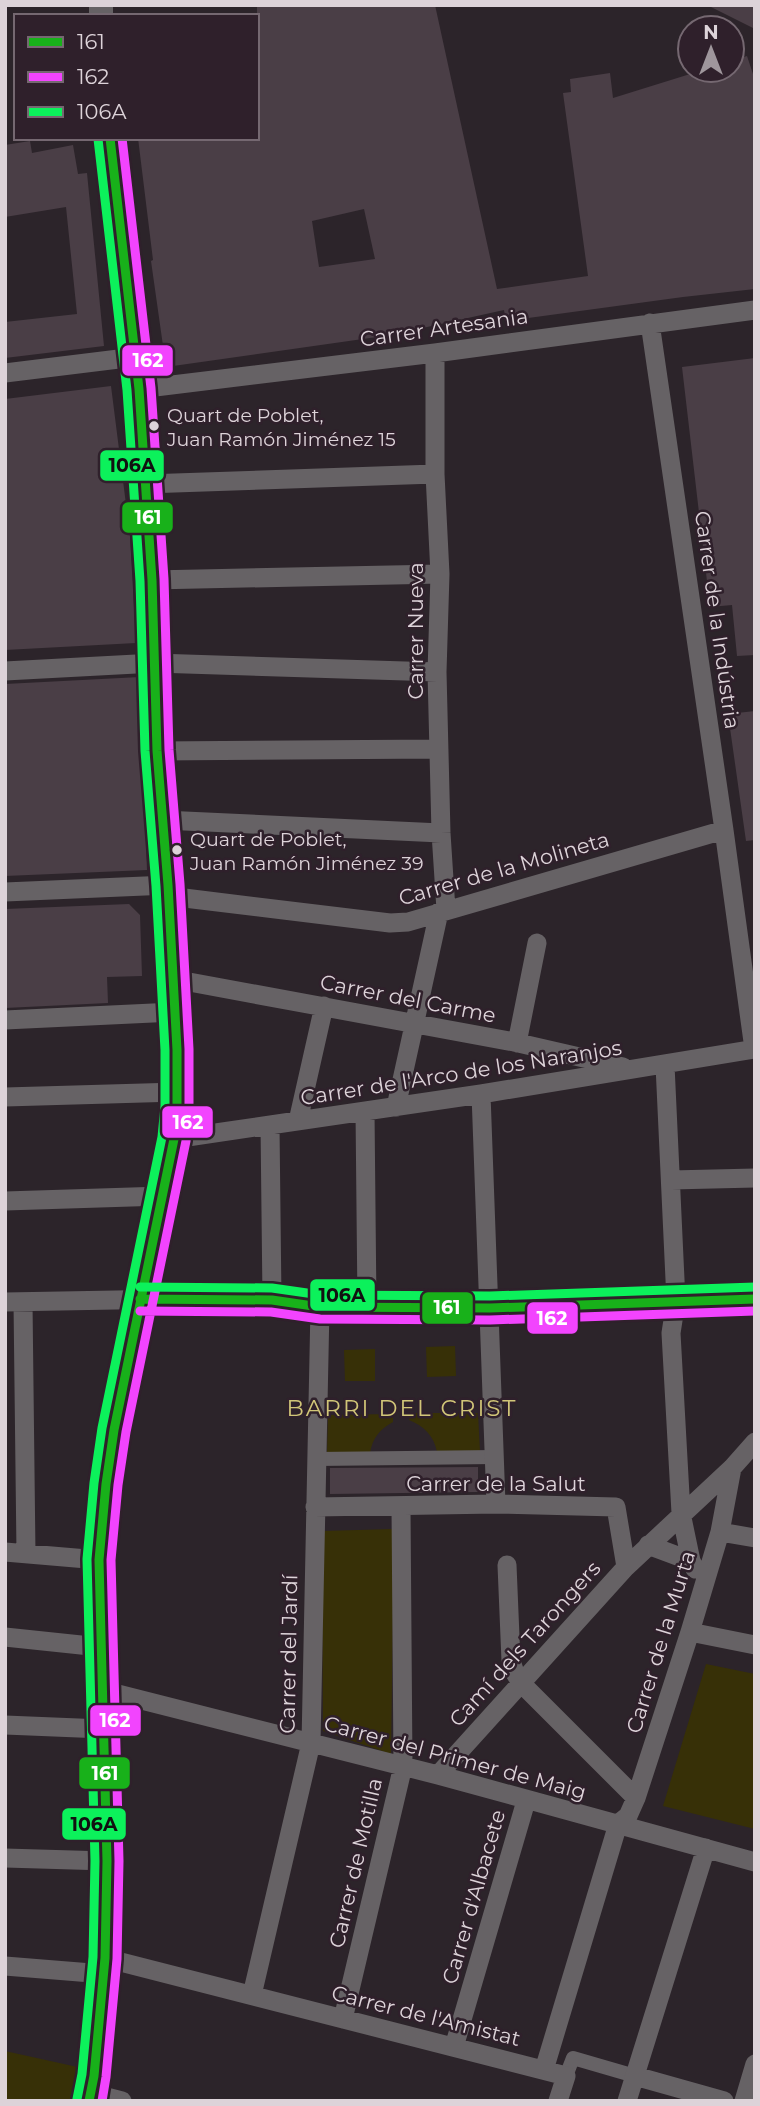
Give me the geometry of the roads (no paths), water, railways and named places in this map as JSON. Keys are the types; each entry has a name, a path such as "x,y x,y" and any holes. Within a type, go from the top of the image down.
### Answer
{"street":[{"path":"110,140 139,389 152,580 157,751 168,890 178,1092 174,1139 110,1457 99,1560 107,1861 105,1966 90,2097 122,2101"},
{"name":"Carrer Artesania","path":"139,389 755,310"},
{"name":"Carrer de la Indústria","path":"650,323 754,1049"},
{"name":"Carrer Nueva","path":"396,1107 443,911 437,672 440,574 435,474 435,353"},
{"path":"5,373 135,357"},
{"path":"145,484 435,474"},
{"path":"152,580 440,574"},
{"path":"5,671 155,663 437,672"},
{"path":"157,751 439,748"},
{"path":"163,820 441,834"},
{"name":"Carrer de la Molineta","path":"5,892 168,890 390,923 408,922 724,830"},
{"path":"517,1043 537,943"},
{"name":"Carrer del Carme","path":"173,979 517,1043 634,1069"},
{"path":"298,1121 324,1006"},
{"path":"5,1020 174,1012"},
{"name":"Carrer de l'Arco de los Naranjos","path":"174,1139 481,1094 754,1049"},
{"path":"544,1084 551,1050"},
{"path":"666,1065 676,1301 671,1333 681,1513 691,1561 703,1584"},
{"path":"5,1097 178,1092"},
{"path":"481,1094 496,1504"},
{"path":"365,1111 367,1306"},
{"path":"270,1125 272,1300"},
{"path":"671,1180 755,1178"},
{"path":"5,1200 163,1196"},
{"path":"26,1554 14,1302 272,1300 320,1307 490,1308 755,1299"},
{"name":"Carrer del Jardí","path":"252,1995 311,1743 320,1307"},
{"name":"Camí dels Tarongers","path":"438,1775 626,1567 732,1468 755,1442"},
{"path":"316,1459 495,1457"},
{"name":"Carrer de la Murta","path":"544,2070 618,1824 628,1816 636,1798 690,1632 719,1532 732,1468"},
{"name":"Carrer de la Salut","path":"315,1507 496,1504 616,1507 626,1567"},
{"name":"Carrer de Motilla","path":"343,2019 403,1766 401,1507"},
{"path":"719,1532 755,1538"},
{"path":"648,1545 691,1561"},
{"path":"5,1552 99,1560"},
{"path":"507,1564 511,1661 514,1673 636,1798"},
{"path":"690,1632 755,1646"},
{"path":"5,1637 100,1647"},
{"name":"Carrer del Primer de Maig","path":"102,1690 438,1775 755,1862"},
{"path":"5,1725 103,1729"},
{"name":"Carrer d'Albacete","path":"454,2047 526,1801"},
{"path":"627,2101 706,1848"},
{"path":"5,1858 107,1861"},
{"name":"Carrer de l'Amistat","path":"5,1966 105,1966 252,1995 566,2076"},
{"path":"558,2101 573,2058 724,2101"},
{"path":"744,2101 755,2064"}],"place":[{"name":"Quart de Poblet, Juan Ramón Jiménez 15","path":"154,426"},
{"name":"Quart de Poblet, Juan Ramón Jiménez 39","path":"177,850"}],"district":[{"name":"BARRI DEL CRIST","path":"402,1408"}]}
